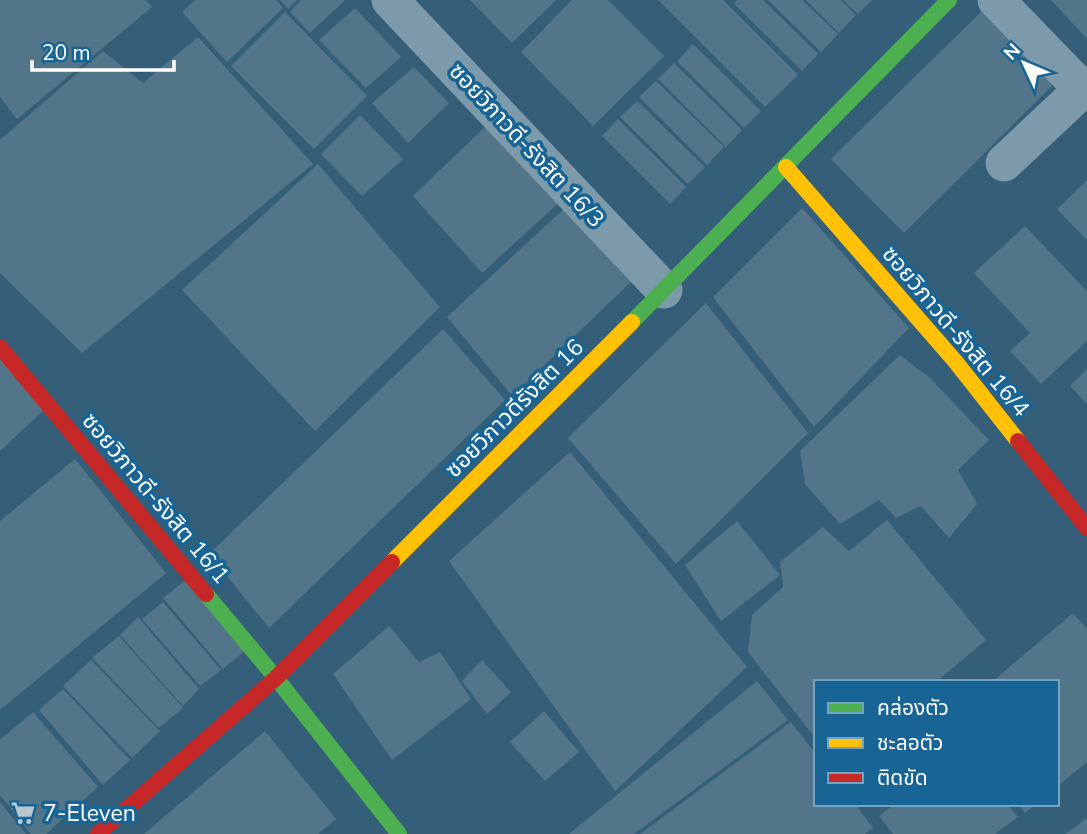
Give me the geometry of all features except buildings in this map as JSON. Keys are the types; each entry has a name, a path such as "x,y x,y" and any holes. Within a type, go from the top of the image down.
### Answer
{"street":[{"name":"ซอยวิภาวดี-รังสิต 16/3","path":"390,0 664,290"},
{"name":"ซอยวิภาวดีรังสิต 16","path":"98,834 276,678 949,0"},
{"path":"996,0 1085,87 1004,163"},
{"name":"ซอยวิภาวดี-รังสิต 16/4","path":"786,167 955,360 1087,527"},
{"name":"ซอยวิภาวดี-รังสิต 16/1","path":"0,347 276,678 399,834"}],"traffic: fast":[{"path":"632,322 949,0"},
{"path":"206,594 399,834"}],"traffic: slow":[{"path":"786,167 955,361 1018,441"},
{"path":"392,562 632,322"}],"traffic: jam":[{"path":"0,347 206,594"},
{"path":"1018,441 1087,528"},
{"path":"98,834 276,678 392,562"}],"place":[{"name":"7-Eleven","path":"23,813"}]}
